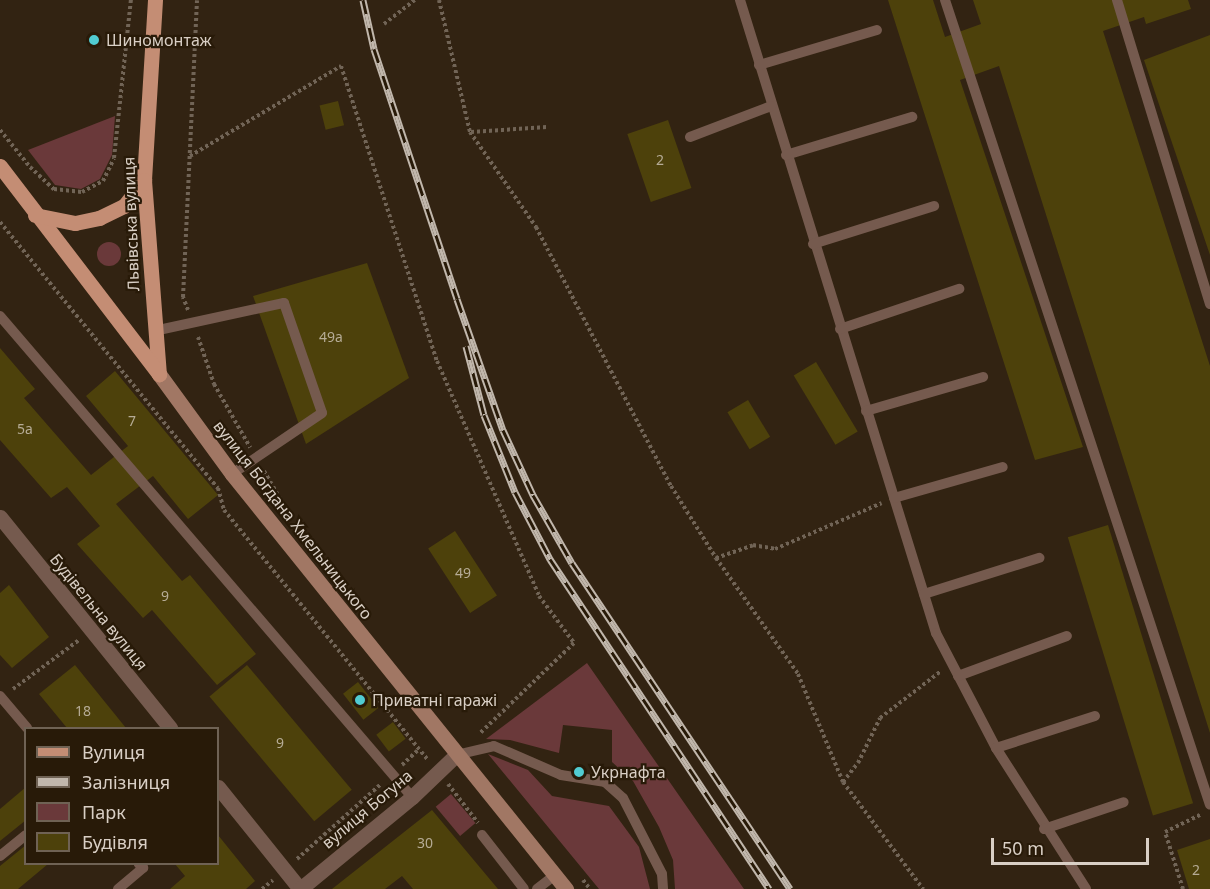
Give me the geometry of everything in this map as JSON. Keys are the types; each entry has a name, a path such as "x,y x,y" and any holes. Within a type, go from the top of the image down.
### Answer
{"main road":[{"name":"Львівська вулиця","path":"155,0 144,180 159,374"},
{"name":"вулиця Богдана Хмельницького","path":"0,165 35,215 159,374"},
{"path":"35,215 75,223 99,218 124,206 144,180"}],"street":[{"name":"вулиця Богдана Хмельницького","path":"159,374 232,474 566,889"},
{"name":"Будівельна вулиця","path":"0,517 168,727"},
{"name":"вулиця Богуна","path":"300,889 412,797 456,755"},
{"path":"219,788 300,889"}],"lane":[{"path":"740,0 813,244 936,633 996,748 1044,830 1086,889"},
{"path":"945,0 1210,805"},
{"path":"1117,0 1210,304"},
{"path":"759,65 877,30"},
{"path":"690,137 771,106"},
{"path":"786,155 912,117"},
{"path":"813,244 934,206"},
{"path":"840,329 959,289"},
{"path":"154,331 284,303 322,413 232,474"},
{"path":"0,316 412,797"},
{"path":"866,411 983,377"},
{"path":"894,498 1003,467"},
{"path":"924,594 1039,558"},
{"path":"958,676 1067,636"},
{"path":"1,697 25,727"},
{"path":"996,748 1095,716"},
{"path":"456,755 475,745 494,746 561,775 605,782 623,798 662,874 663,889"},
{"path":"1044,830 1124,802"},
{"path":"484,834 524,889"},
{"path":"0,856 24,837"},
{"path":"118,889 143,868 140,865"},
{"path":"537,889 555,875"}],"path":[{"path":"0,130 30,167 54,189 82,192 103,181 114,158 131,0"},
{"path":"197,0 183,297 214,384 291,515"},
{"path":"384,24 416,0"},
{"path":"439,0 470,132 536,227 671,486 716,558 798,674 843,782 923,889"},
{"path":"190,156 341,66 437,361 539,596 574,643 475,745"},
{"path":"470,132 548,127"},
{"path":"0,222 218,488 224,510 438,772 484,834"},
{"path":"716,558 753,545 775,549 894,498"},
{"path":"1,697 91,630"},
{"path":"843,782 858,763 880,718 952,663"},
{"path":"262,889 419,749"},
{"path":"1182,889 1165,832 1210,810"},
{"path":"575,870 590,889"}],"green space":[{"path":"115,116 112,155 100,179 81,189 55,185 28,150"},
{"path":"109,242 118,245 121,254 118,263 109,266 100,263 97,254 100,245"},
{"path":"587,663 744,889 675,889 673,860 659,827 633,781 612,762 612,730 563,725 559,753 510,740 486,739"},
{"path":"488,754 528,770 552,796 609,806 639,847 650,889 599,889"},
{"path":"451,794 475,823 460,836 436,807"}],"building":[{"path":"888,0 933,0 945,37 981,24 973,0 1188,0 1191,9 1146,24 1144,17 1103,31 1210,366 1210,733 999,66 960,80 1083,447 1035,460"},
{"path":"1210,35 1210,255 1144,60"},
{"path":"338,101 344,125 326,130 320,106"},
{"path":"668,120 691,188 651,202 627,134"},
{"path":"367,263 409,378 306,444 253,296"},
{"path":"0,348 35,389 24,398 91,475 128,446 86,396 115,371 218,495 188,519 153,476 116,504 182,581 190,575 256,654 217,685 152,610 143,618 77,544 100,526 67,487 51,498 0,440"},
{"path":"816,362 858,431 835,445 794,375"},
{"path":"748,400 770,437 750,449 727,412"},
{"path":"1108,525 1193,803 1153,816 1068,537"},
{"path":"455,531 497,596 470,613 428,548"},
{"path":"9,585 49,637 12,668 0,655 0,593"},
{"path":"75,665 125,727 66,727 39,694"},
{"path":"247,665 352,790 314,821 209,696"},
{"name":"Приватні гаражі","path":"358,682 378,708 363,720 343,694"},
{"path":"393,722 406,739 389,751 376,735"},
{"path":"24,789 24,822 0,841 0,809"},
{"path":"432,810 498,889 413,889 402,876 385,889 332,889"},
{"path":"219,836 255,881 246,889 170,889 185,876 176,865 219,865"},
{"path":"1210,839 1210,889 1189,889 1177,850"},
{"path":"24,847 24,865 47,865 18,889 0,889 0,866"}],"railway":[{"path":"363,0 374,49 457,299 503,430 533,495 572,563 790,889"},
{"path":"466,346 484,415 515,492 550,559 769,889"}],"place":[{"name":"Шиномонтаж","path":"94,40"},
{"name":"Приватні гаражі","path":"360,700"},
{"name":"Укрнафта","path":"579,772"}]}
